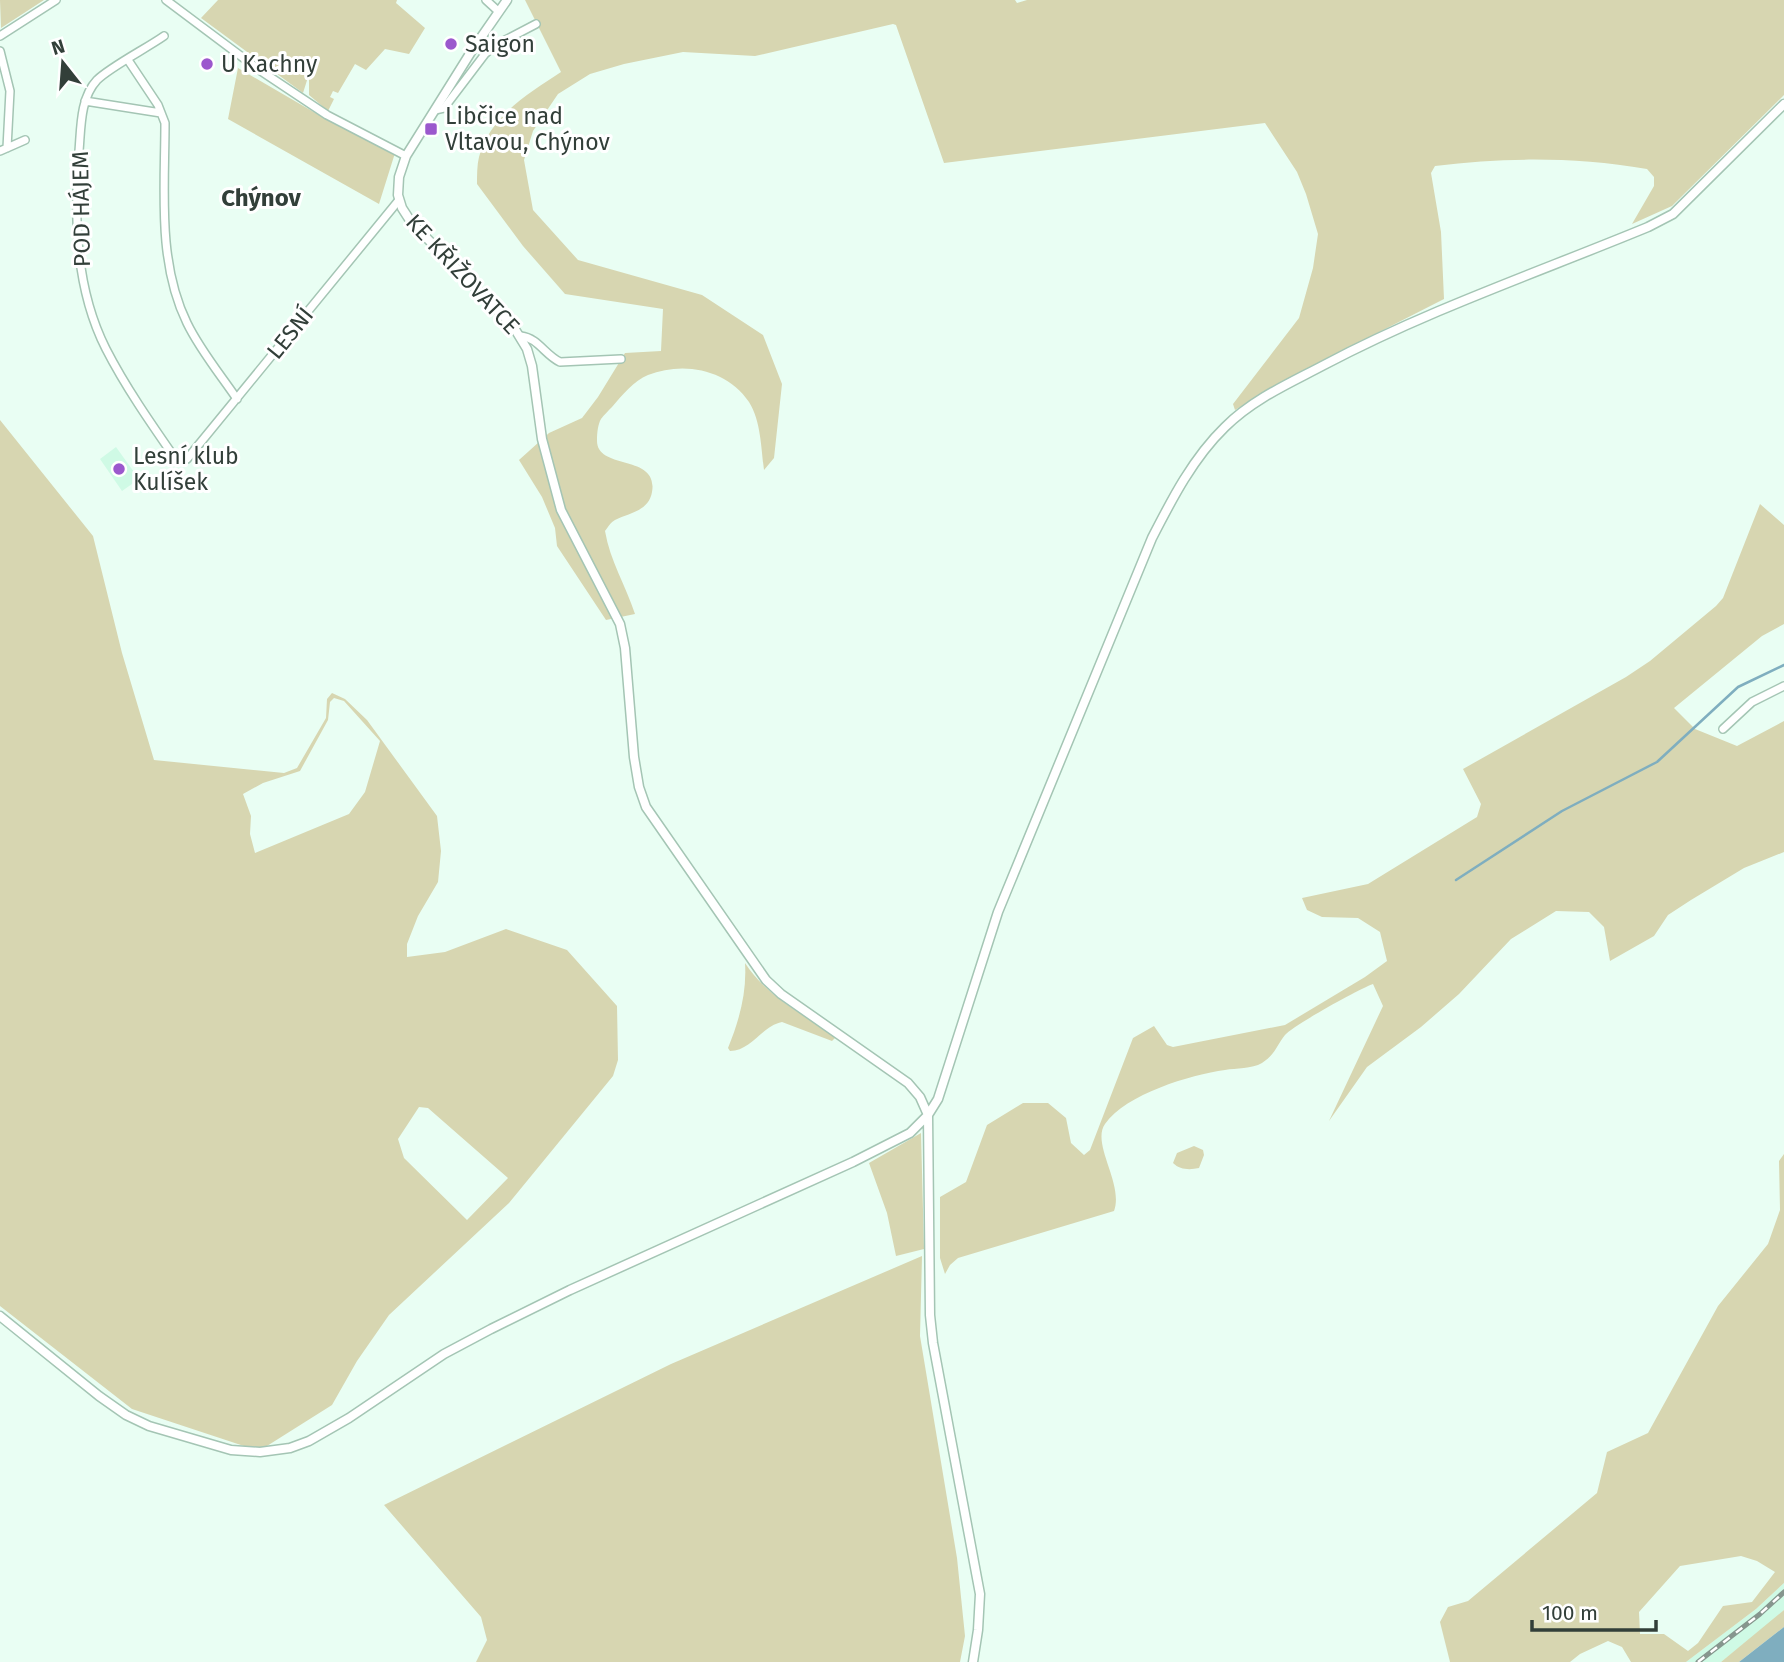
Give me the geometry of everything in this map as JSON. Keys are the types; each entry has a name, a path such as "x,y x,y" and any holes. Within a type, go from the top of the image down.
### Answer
{"street":[{"path":"0,36 55,0"},
{"path":"166,0 257,69 315,107 406,156"},
{"path":"486,0 498,11"},
{"path":"399,200 398,182 406,156 507,0"},
{"path":"435,110 444,108 485,54 536,24"},
{"path":"161,113 85,101 96,81 164,36"},
{"path":"0,51 10,91 3,149 25,140"},
{"path":"128,60 158,105 165,123 165,239 177,296 194,337 237,399"},
{"name":"POD HÁJEM","path":"85,101 76,184 78,252 84,284 105,348 140,407 177,461"},
{"path":"0,1316 99,1396 125,1415 149,1426 231,1450 260,1452 290,1448 309,1441 349,1418 444,1354 491,1329 570,1290 853,1162 910,1133 928,1115 940,1092 999,912 1152,538 1175,494 1210,443 1252,405 1378,336 1648,227 1673,214 1784,104"},
{"name":"LESNÍ","path":"177,461 187,459 399,200"},
{"name":"KE KŘIŽOVATCE","path":"399,200 416,227 510,322 521,336 530,357 542,439 561,510 620,624 625,648 639,788 653,817 766,980 781,994 908,1083 920,1097 928,1115"},
{"path":"521,336 534,340 552,358 560,362 621,359"},
{"path":"1723,729 1752,702 1784,686"},
{"path":"928,1115 930,1315 979,1594 978,1630 973,1662"}],"shaded area":[{"path":"0,0 44,0 1,28"},
{"path":"218,0 397,0 396,3 425,28 409,54 385,49 366,70 355,64 338,93 333,91 330,97 334,99 328,111 309,95 309,74 303,93 201,18"},
{"path":"525,0 1015,0 1017,3 1027,0 1784,0 1784,95 1672,206 1632,224 1654,186 1654,177 1647,169 1594,162 1541,160 1435,166 1431,173 1441,232 1444,299 1283,381 1235,410 1233,404 1299,318 1313,268 1318,234 1297,172 1265,123 944,163 896,25 893,24 755,56 683,52 590,74 558,94 533,131 524,160 533,210 578,260 702,295 763,335 782,384 774,458 764,470 753,409 740,391 717,375 690,369 675,369 648,375 628,389 601,419 597,437 599,450 606,456 646,472 652,480 652,492 647,503 614,521 605,531 635,614 606,620 557,546 555,528 542,497 519,460 549,433 582,418 625,353 661,351 663,309 565,294 523,246 477,184 477,167 484,142 501,118 561,72"},
{"path":"238,68 324,118 395,153 379,204 228,119"},
{"path":"0,420 93,536 122,653 154,760 284,773 297,768 326,718 327,699 332,693 345,699 367,720 437,816 441,851 438,882 418,916 407,944 407,957 445,952 506,929 567,950 617,1006 618,1060 613,1076 509,1203 389,1315 357,1361 332,1405 259,1451 132,1409 0,1306","holes":["334,698 344,701 380,741 365,792 349,814 255,853 250,834 251,816 243,794 263,783 300,771 328,720 330,702","419,1107 428,1108 508,1178 467,1220 404,1158 398,1139"]},
{"name":"Lesní klub Kulíšek","path":"116,447 139,479 122,491 100,459"},
{"path":"1760,504 1784,525 1784,624 1762,636 1674,708 1695,729 1737,746 1784,721 1784,852 1744,868 1691,900 1668,915 1654,936 1610,961 1604,927 1589,912 1556,911 1511,939 1459,994 1421,1027 1367,1067 1329,1121 1383,1006 1373,984 1291,1030 1270,1057 1258,1065 1194,1076 1143,1095 1115,1113 1102,1132 1104,1153 1115,1189 1114,1211 958,1258 945,1274 940,1258 940,1197 966,1182 987,1125 1023,1103 1048,1103 1066,1118 1071,1143 1084,1155 1090,1150 1133,1038 1154,1026 1167,1045 1173,1047 1285,1025 1387,961 1380,932 1358,918 1322,917 1307,910 1302,898 1368,884 1477,817 1481,804 1463,769 1626,677 1650,661 1716,606 1723,598"},
{"path":"745,963 775,995 836,1037 832,1041 782,1022 768,1028 744,1047 730,1051 728,1048 743,996"},
{"path":"921,1133 924,1249 896,1256 887,1213 869,1163"},
{"path":"1194,1146 1203,1150 1199,1168 1185,1169 1173,1163 1177,1153"},
{"path":"1784,1154 1784,1583 1756,1609 1686,1662 1631,1662 1622,1647 1608,1641 1580,1654 1570,1662 1450,1662 1440,1622 1448,1607 1468,1601 1597,1493 1607,1452 1648,1433 1718,1306 1768,1244 1780,1210 1779,1161","holes":["1741,1556 1757,1561 1775,1572 1752,1602 1723,1606 1698,1643 1688,1651 1664,1634 1640,1634 1639,1612 1680,1566"]},
{"path":"922,1256 920,1336 957,1558 965,1636 960,1662 476,1662 487,1640 481,1617 384,1505 671,1364"},
{"path":"1784,1583 1784,1610 1769,1624 1721,1662 1686,1662 1756,1609"},
{"path":"1784,1610 1784,1627 1739,1662 1721,1662"}],"water":[{"path":"1784,1627 1784,1662 1739,1662"}],"waterway":[{"path":"1456,880 1562,811 1657,762 1738,687 1784,665"}],"railway":[{"path":"1698,1662 1784,1592"}],"place":[{"name":"Saigon","path":"451,44"},
{"name":"U Kachny","path":"207,64"},
{"name":"Libčice nad Vltavou, Chýnov","path":"431,129"},
{"name":"Lesní klub Kulíšek","path":"119,469"}],"district":[{"name":"Chýnov","path":"261,198"}]}
